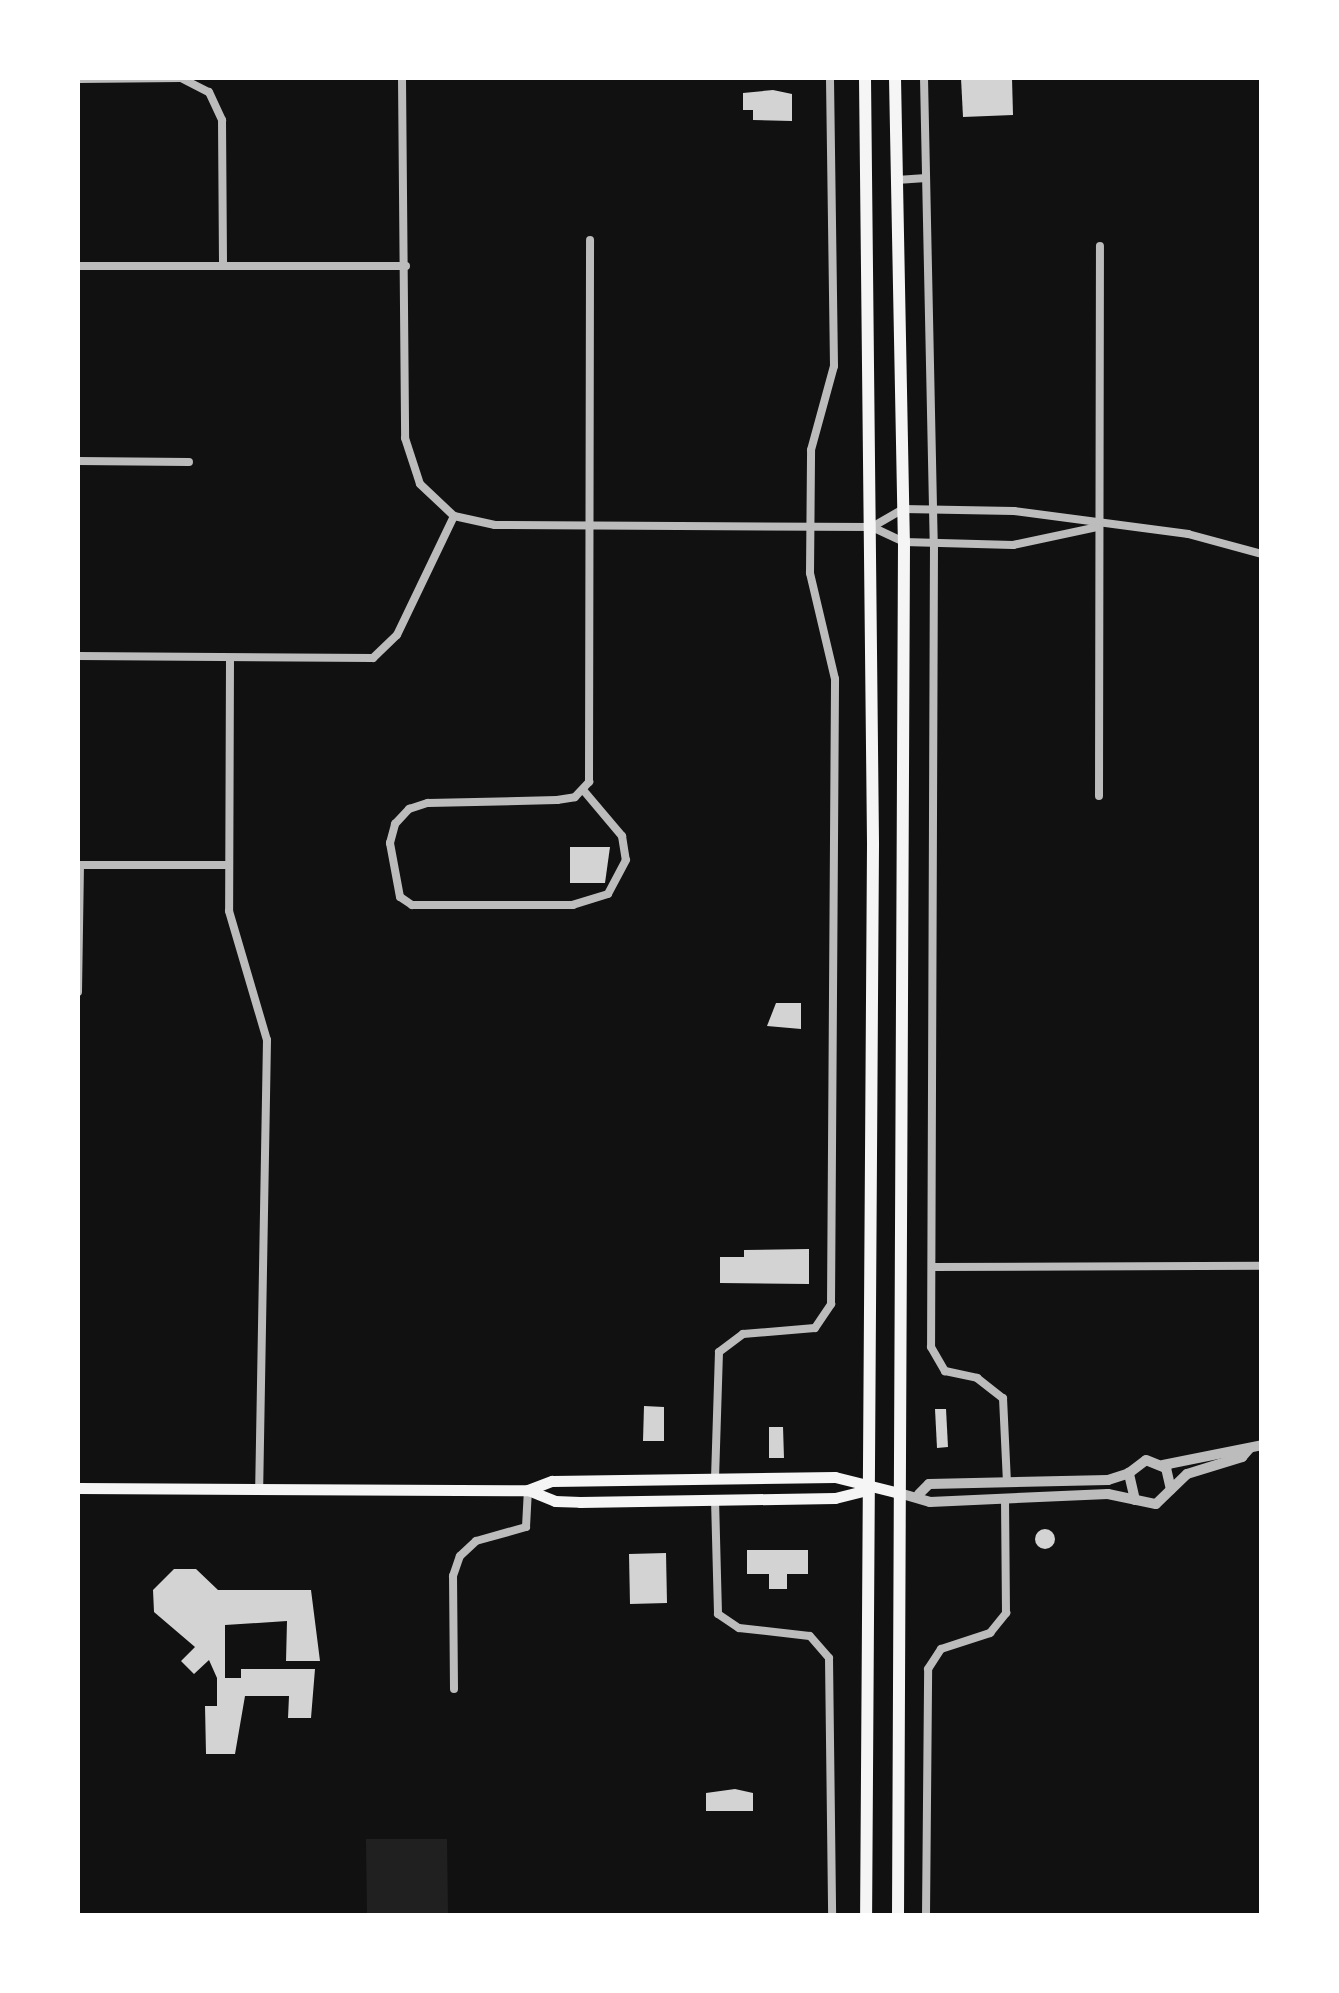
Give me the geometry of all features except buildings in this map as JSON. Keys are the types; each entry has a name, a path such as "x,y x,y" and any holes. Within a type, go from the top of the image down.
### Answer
{"main road":[{"path":"865,78 872,526 866,1916"},
{"path":"895,78 904,542 898,1916"},
{"path":"528,1490 552,1480 838,1477 868,1490 899,1493"},
{"path":"78,1488 528,1490 555,1501 840,1498 868,1490"}],"street":[{"path":"78,79 181,78 209,92 222,120 223,265"},
{"path":"402,78 405,438 420,484 454,516 495,525 872,526 904,542 1013,545 1098,527"},
{"path":"715,1479 719,1352 743,1334 815,1328 831,1304 835,696 812,597 812,450 834,366 830,78"},
{"path":"924,78 934,508 934,1358 945,1371 977,1378 1002,1398 1006,1482"},
{"path":"896,180 926,178"},
{"path":"584,791 591,770 590,240"},
{"path":"1099,796 1100,246"},
{"path":"78,266 406,266"},
{"path":"78,460 188,462"},
{"path":"872,526 903,509 1014,511 1098,527 1188,534 1262,554"},
{"path":"78,656 356,660 387,649 454,516"},
{"path":"230,659 229,911 267,1040 260,1488"},
{"path":"584,791 616,826 626,860 608,894 590,903 412,905 393,884 395,824 408,809 428,802 557,800 584,791"},
{"path":"78,992 78,865 228,865"},
{"path":"932,1267 1262,1266"},
{"path":"899,1493 919,1494 930,1502 1108,1494 1156,1504 1187,1474 1242,1457 1255,1447"},
{"path":"919,1494 929,1484 1129,1474 1146,1460 1163,1465 1255,1447"},
{"path":"1163,1465 1170,1489"},
{"path":"1129,1474 1136,1500"},
{"path":"454,1689 453,1576 460,1556 476,1541 526,1527 528,1490"},
{"path":"715,1500 718,1614 738,1628 810,1636 829,1658 832,1916"},
{"path":"926,1916 928,1668 941,1649 990,1633 1006,1614 1005,1500"}],"shaded area":[{"path":"366,1839 447,1839 448,1915 367,1915"}]}
